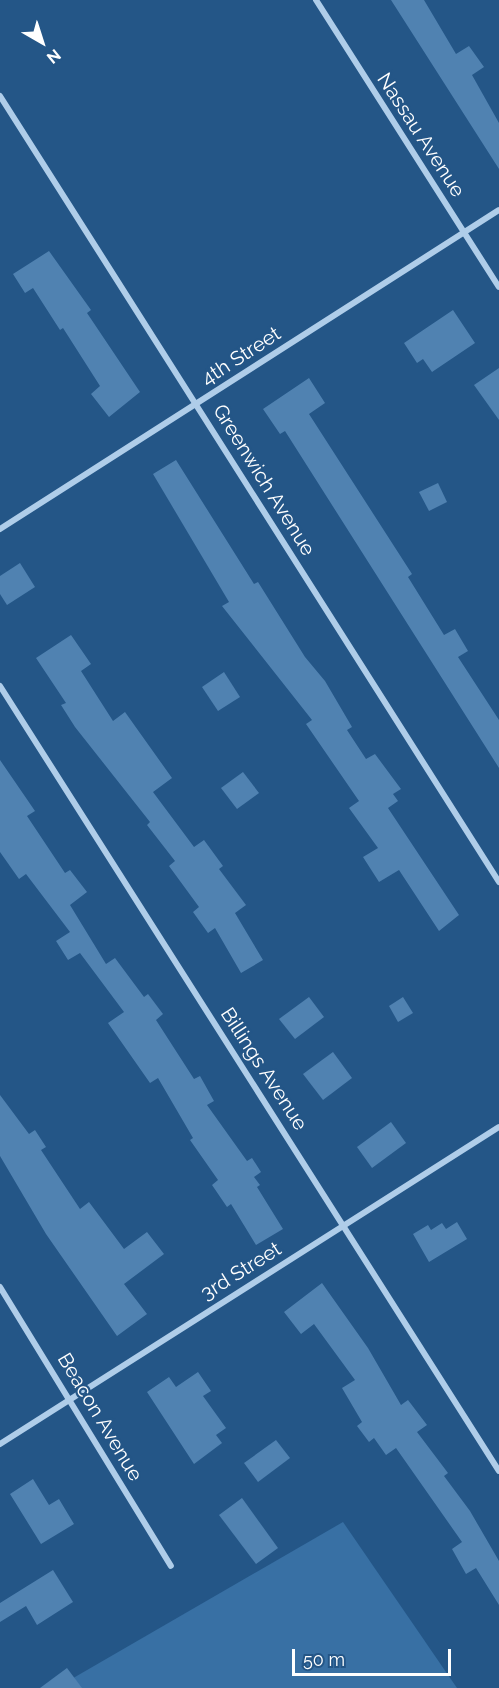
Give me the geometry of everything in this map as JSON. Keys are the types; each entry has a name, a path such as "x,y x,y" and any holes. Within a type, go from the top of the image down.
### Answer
{"street":[{"name":"Nassau Avenue","path":"316,0 499,287"},
{"name":"Greenwich Avenue","path":"0,96 499,882"},
{"name":"4th Street","path":"0,529 499,210"},
{"name":"Billings Avenue","path":"0,686 499,1471"},
{"name":"3rd Street","path":"0,1444 499,1127"},
{"name":"Beacon Avenue","path":"0,1287 71,1399 171,1566"}],"shaded area":[{"path":"343,1522 457,1688 56,1688"}],"building":[{"path":"391,0 424,0 456,54 469,46 484,67 472,75 499,123 499,169"},
{"path":"49,251 91,310 87,313 140,392 109,417 91,394 100,386 63,328 60,330 33,288 25,293 13,274"},
{"path":"453,310 475,343 432,372 423,359 417,363 404,343"},
{"path":"499,368 499,420 474,385"},
{"path":"309,378 325,403 309,414 412,574 408,577 444,635 455,629 468,651 458,657 499,720 499,768 285,431 280,434 263,409"},
{"path":"176,460 254,584 258,582 305,657 325,681 352,727 347,730 366,759 375,754 401,789 393,794 398,801 388,808 459,915 439,931 399,870 379,882 363,857 378,848 349,808 359,801 306,724 312,720 222,606 229,602 153,474"},
{"path":"438,483 447,502 429,511 419,492"},
{"path":"20,563 35,587 7,605 0,594 0,576"},
{"path":"71,635 91,664 81,671 113,721 125,712 172,778 153,792 194,847 204,840 223,866 219,869 246,905 235,913 263,960 241,973 215,928 208,933 193,912 199,907 169,866 175,861 147,825 150,822 75,727 61,705 66,703 36,658"},
{"path":"224,672 240,697 218,711 202,687"},
{"path":"0,760 35,811 27,816 65,873 70,870 87,892 70,905 106,964 115,958 144,997 148,994 163,1014 156,1020 194,1079 200,1076 214,1101 207,1105 247,1161 252,1158 261,1172 254,1177 260,1185 257,1187 283,1229 256,1245 231,1204 227,1207 212,1185 218,1180 190,1140 193,1138 158,1078 150,1083 108,1023 124,1012 80,953 68,960 56,941 70,932 26,874 19,879 0,852"},
{"path":"243,772 259,793 237,809 221,788"},
{"path":"309,997 324,1017 295,1039 279,1019"},
{"path":"403,997 413,1013 398,1022 389,1006"},
{"path":"333,1052 352,1078 323,1100 303,1074"},
{"path":"0,1095 29,1134 35,1130 46,1147 41,1150 80,1209 89,1202 124,1249 147,1232 164,1254 124,1284 147,1314 117,1336 46,1234 0,1156"},
{"path":"391,1122 406,1143 372,1168 357,1147"},
{"path":"457,1222 467,1239 429,1262 413,1234 428,1225 431,1230 442,1223 446,1229"},
{"path":"322,1283 368,1348 401,1405 408,1400 427,1425 417,1432 448,1473 444,1476 470,1511 499,1561 499,1605 476,1568 466,1574 452,1549 462,1542 396,1448 386,1455 374,1438 369,1442 357,1426 362,1422 342,1388 355,1380 314,1324 301,1334 284,1312"},
{"path":"198,1372 211,1391 203,1396 226,1428 216,1435 222,1443 194,1464 147,1392 169,1377 176,1387"},
{"path":"276,1440 290,1458 258,1482 244,1463"},
{"path":"33,1479 49,1505 59,1499 74,1524 41,1544 10,1494"},
{"path":"242,1498 278,1548 256,1564 219,1515"},
{"path":"53,1570 73,1602 37,1625 26,1606 0,1622 0,1603"},
{"path":"67,1668 82,1688 40,1688"}]}
